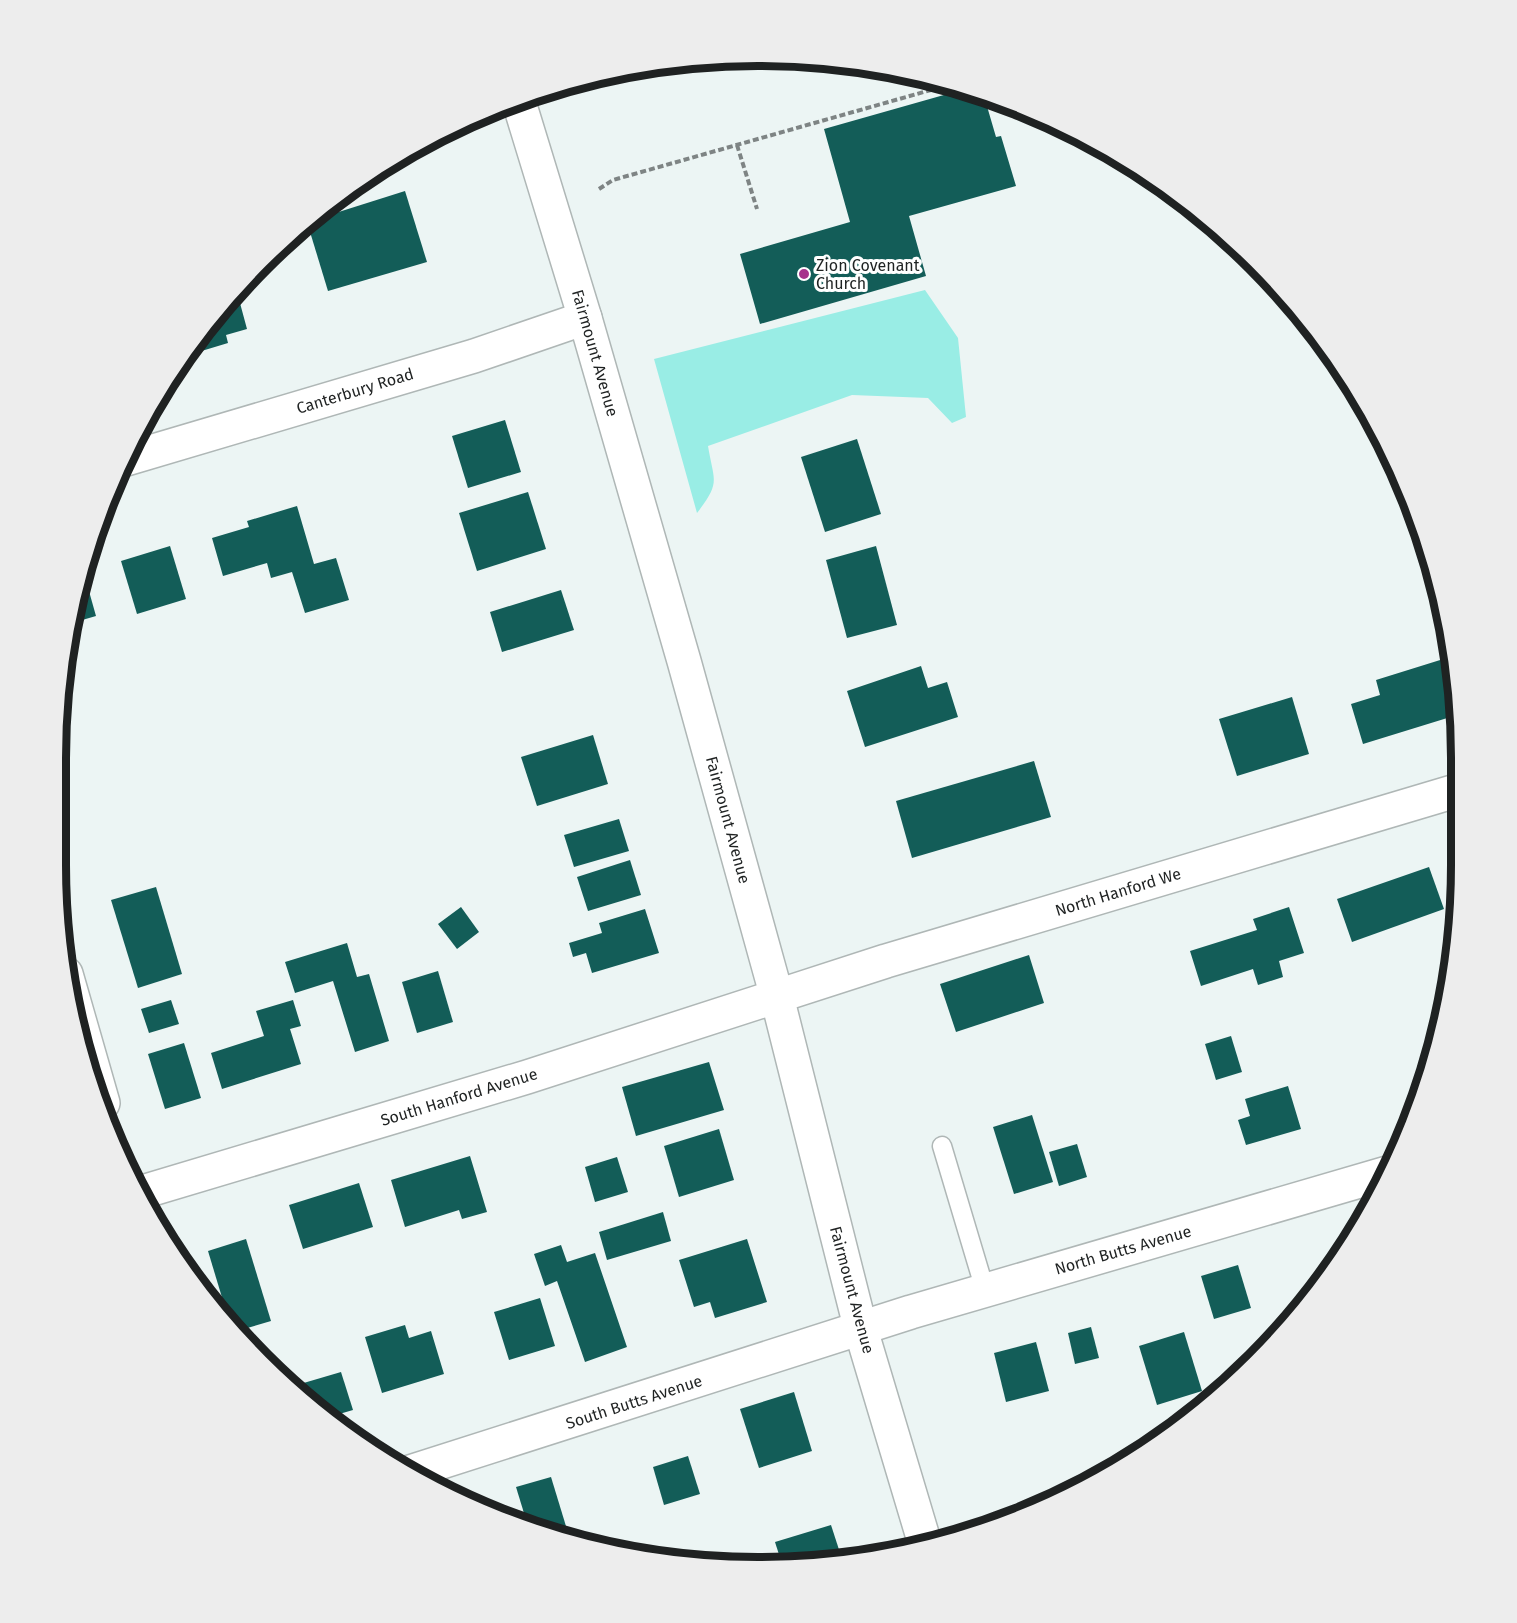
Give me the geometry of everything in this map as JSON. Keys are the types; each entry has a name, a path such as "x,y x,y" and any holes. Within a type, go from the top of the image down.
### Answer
{"street":[{"name":"Fairmount Avenue","path":"521,109 585,318 777,997 861,1330 923,1537"},
{"name":"Canterbury Road","path":"135,456 474,356 585,318"},
{"name":"North Hanford We","path":"777,997 877,963 1451,792"},
{"name":"South Hanford Avenue","path":"147,1190 527,1077 777,997"},
{"name":"North Butts Avenue","path":"861,1330 985,1290 1377,1176"},
{"name":"South Butts Avenue","path":"421,1469 861,1330"}],"lane":[{"path":"942,1146 985,1290"}],"path":[{"path":"599,189 613,180 934,89"},
{"path":"737,145 757,209"}],"shaded area":[{"path":"925,290 958,338 966,417 952,423 928,398 852,395 708,446 714,481 713,488 697,513 654,359"}],"building":[{"path":"949,93 987,105 996,137 1001,136 1016,186 909,216 926,276 760,324 740,254 850,222 824,129"},
{"path":"405,191 427,262 328,291 310,231 330,215"},
{"path":"239,301 247,329 226,335 228,343 199,352"},
{"path":"505,420 521,472 468,488 452,436"},
{"path":"857,439 881,514 825,532 801,457"},
{"path":"528,492 546,549 477,571 459,513"},
{"path":"297,506 314,564 336,558 349,600 305,613 292,572 271,578 267,563 223,576 212,538 249,527 247,521"},
{"path":"170,546 186,599 137,614 121,561"},
{"path":"876,546 897,625 847,638 826,560"},
{"path":"88,587 96,616 80,621"},
{"path":"561,590 574,630 502,652 490,612"},
{"path":"1444,659 1450,717 1363,744 1351,704 1380,695 1376,680"},
{"path":"921,666 928,688 947,682 958,717 865,747 847,691"},
{"path":"1292,697 1309,754 1237,776 1219,719"},
{"path":"593,735 608,784 537,806 521,757"},
{"path":"1034,761 1051,817 912,858 896,801"},
{"path":"619,819 629,851 574,867 564,835"},
{"path":"630,860 641,895 588,911 577,877"},
{"path":"1429,867 1444,909 1352,942 1337,899"},
{"path":"156,887 182,974 138,988 111,900"},
{"path":"461,907 479,932 457,949 438,924"},
{"path":"1289,907 1304,953 1279,961 1283,977 1258,985 1253,969 1201,986 1190,951 1257,930 1253,919"},
{"path":"645,909 659,953 592,973 586,953 573,957 569,943 602,933 599,923"},
{"path":"347,943 357,977 369,974 389,1041 355,1052 333,981 295,993 285,962"},
{"path":"1029,955 1044,1003 956,1032 940,984"},
{"path":"438,971 453,1022 417,1033 402,982"},
{"path":"171,1000 179,1024 149,1033 141,1009"},
{"path":"293,1000 301,1026 290,1029 301,1064 222,1089 211,1053 264,1036 256,1011"},
{"path":"1231,1036 1242,1072 1216,1080 1205,1044"},
{"path":"184,1043 201,1098 165,1109 148,1054"},
{"path":"709,1062 724,1110 636,1136 622,1087"},
{"path":"1288,1086 1301,1129 1246,1145 1238,1120 1250,1116 1245,1099"},
{"path":"1032,1115 1053,1182 1014,1194 993,1127"},
{"path":"719,1129 734,1180 679,1197 664,1146"},
{"path":"1077,1144 1087,1177 1059,1186 1049,1152"},
{"path":"470,1156 487,1212 462,1219 459,1210 405,1227 391,1180"},
{"path":"617,1157 628,1192 595,1202 585,1167"},
{"path":"359,1183 373,1227 303,1249 289,1205"},
{"path":"663,1212 671,1241 607,1260 599,1232"},
{"path":"246,1239 271,1321 245,1329 238,1321 224,1304 208,1251"},
{"path":"747,1239 767,1302 715,1318 710,1302 694,1307 679,1260"},
{"path":"561,1245 567,1262 595,1253 627,1347 585,1362 557,1281 545,1286 534,1254"},
{"path":"1238,1265 1251,1308 1214,1319 1201,1276"},
{"path":"540,1298 555,1346 509,1360 494,1312"},
{"path":"405,1325 409,1338 431,1331 444,1374 382,1393 365,1337"},
{"path":"1091,1327 1099,1358 1075,1364 1068,1333"},
{"path":"1184,1332 1202,1391 1157,1405 1139,1346"},
{"path":"1036,1342 1049,1391 1006,1402 994,1353"},
{"path":"341,1372 353,1410 338,1414 301,1384"},
{"path":"794,1392 812,1451 759,1468 740,1409"},
{"path":"688,1456 700,1494 664,1505 653,1467"},
{"path":"551,1477 567,1529 525,1516 516,1487"},
{"path":"831,1525 840,1552 780,1557 775,1542"}],"place":[{"name":"Zion Covenant Church","path":"804,274"}]}
